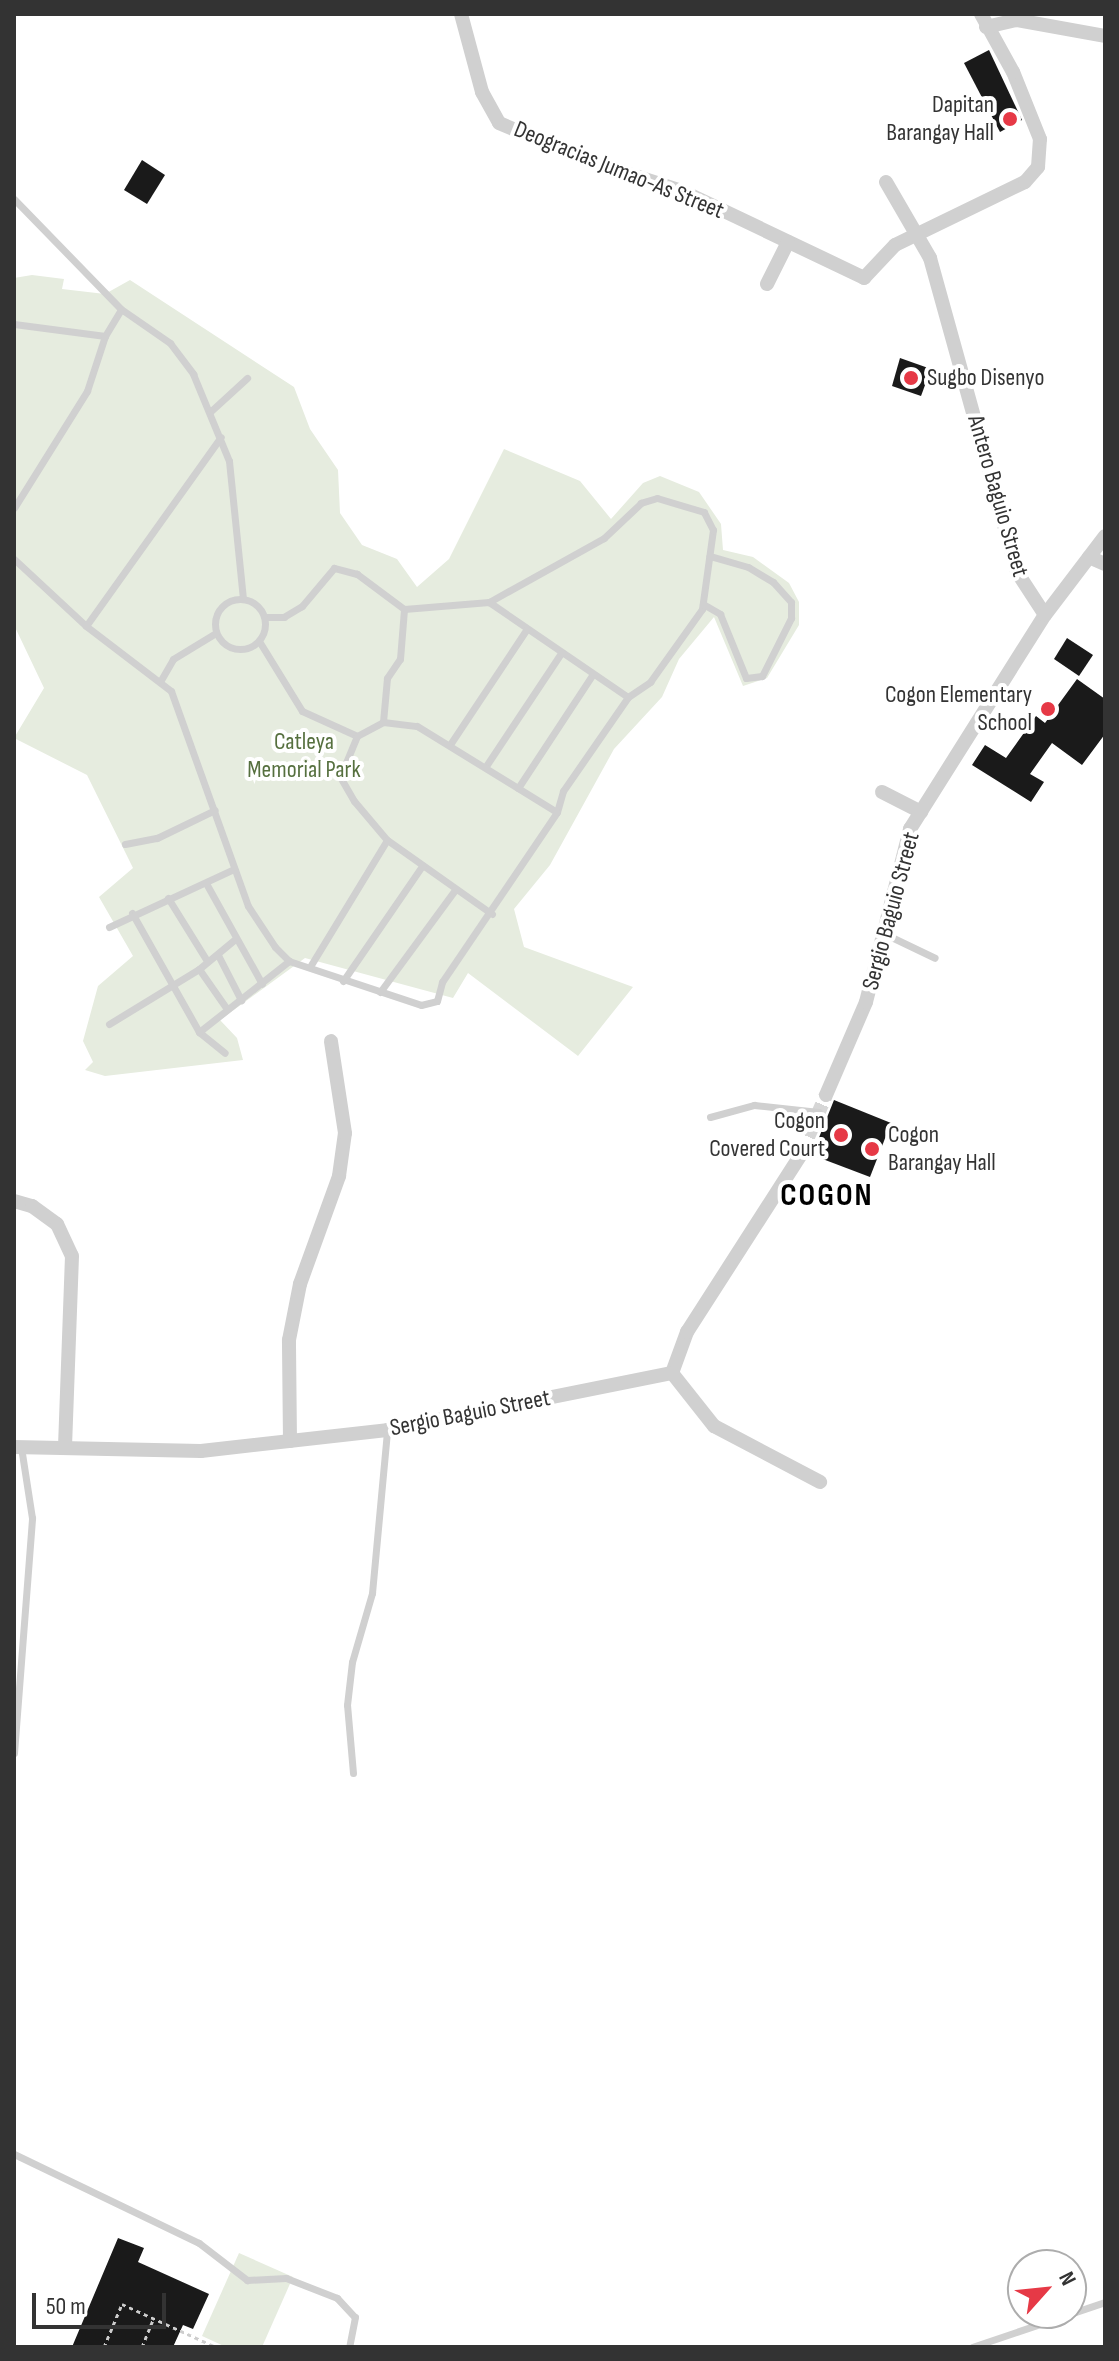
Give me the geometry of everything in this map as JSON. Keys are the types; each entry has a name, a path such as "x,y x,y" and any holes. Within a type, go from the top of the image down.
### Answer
{"street":[{"name":"Deogracias Jumao-As Street","path":"461,14 482,92 499,123 586,160 682,191 864,278 895,245 920,234"},
{"path":"886,182 905,219 920,234 1025,182 1038,167 1040,139 1013,72 984,20 1016,20 1105,36"},
{"name":"Antero Baguio Street","path":"920,234 1017,572 1045,615"},
{"path":"767,284 788,242"},
{"name":"Sergio Baguio Street","path":"826,1095 866,1002 910,829 1045,615 1105,536"},
{"path":"1089,557 1105,564"},
{"path":"882,792 921,812"},
{"path":"290,1441 289,1340 300,1284 339,1176 345,1133 331,1041"},
{"path":"800,1156 687,1332 672,1373 714,1426 820,1482"},
{"path":"14,1201 57,1224 72,1256 65,1446"},
{"name":"Sergio Baguio Street","path":"18,1447 201,1451 290,1441 387,1430 672,1373"}],"lane":[{"path":"14,199 121,309 170,343 211,411 221,437 236,499 243,598 265,617 284,617 302,606 334,568 357,574 404,609 489,602 604,538 641,503 657,498 704,512 713,530 703,604 658,673 628,697 563,791 557,812 492,914 442,982 437,1001 421,1005 343,981 311,965 289,961 254,919 177,700 161,680 86,626 14,559"},
{"path":"14,508 87,391 105,336 121,309"},
{"path":"14,324 105,336"},
{"path":"211,411 247,378"},
{"path":"86,626 221,437"},
{"path":"703,604 720,614 746,678 762,676 791,618 791,602 773,582 748,567 710,556"},
{"path":"216,633 220,608 243,598"},
{"path":"489,602 628,697"},
{"path":"383,722 387,678 400,659 404,609"},
{"path":"265,617 259,641 302,711 357,736"},
{"path":"451,743 526,630"},
{"path":"216,633 235,649 259,641"},
{"path":"161,680 189,646 216,633"},
{"path":"486,766 561,653"},
{"path":"518,788 593,674"},
{"path":"492,914 387,840 340,777 357,736 383,722 417,726 451,743 557,812"},
{"path":"125,844 157,838 215,810"},
{"path":"311,965 387,840"},
{"path":"343,981 422,866"},
{"path":"109,927 132,913 207,885 234,869"},
{"path":"207,885 234,940 262,984"},
{"path":"380,992 455,890"},
{"path":"168,898 207,961"},
{"path":"132,913 199,1032 225,1053"},
{"path":"885,934 935,958"},
{"path":"109,1024 199,969 234,940"},
{"path":"218,955 241,1000"},
{"path":"199,1032 289,961"},
{"path":"199,969 227,1009"},
{"path":"710,1117 754,1105 819,1112"},
{"path":"353,1773 347,1705 352,1662 372,1593 387,1430"},
{"path":"14,1753 32,1518 18,1447"},
{"path":"14,2154 199,2243 247,2280 286,2278 337,2298 355,2317 349,2347"},
{"path":"972,2347 1105,2302"}],"path":[{"path":"104,2347 122,2304 216,2347"},
{"path":"142,2347 154,2318"}],"green space":[{"name":"Catleya Memorial Park","path":"32,275 64,279 62,289 105,294 130,280 294,387 310,429 338,470 340,513 362,545 397,559 417,587 449,559 504,449 580,481 611,519 643,483 660,476 699,492 721,524 723,550 753,557 789,583 799,602 799,625 767,678 743,686 714,617 679,659 662,697 614,749 550,865 514,909 524,947 633,987 578,1056 468,973 453,998 305,958 220,1020 237,1038 243,1060 105,1076 85,1070 93,1062 83,1041 98,986 133,956 99,897 133,868 87,775 14,738 44,688 14,625 14,278"},
{"path":"239,2253 293,2277 262,2347 226,2347 202,2336"}],"building":[{"path":"989,50 1022,120 1000,132 964,63"},
{"path":"142,160 165,175 147,204 124,190"},
{"name":"Sugbo Disenyo","path":"900,358 931,369 921,396 892,386"},
{"path":"1067,638 1093,655 1079,676 1054,659"},
{"path":"1077,679 1105,699 1105,734 1082,765 1052,743 1030,774 1044,782 1031,802 972,765 985,745 1006,758 1036,716 1045,723"},
{"name":"Cogon Covered Court","path":"834,1100 891,1123 870,1177 812,1155"},
{"path":"118,2238 144,2248 138,2262 209,2294 193,2329 183,2325 173,2347 72,2347"}],"tunnel":[{"path":"800,1156 826,1095"}],"place":[{"name":"Dapitan Barangay Hall","path":"1010,119"},
{"name":"Sugbo Disenyo","path":"911,378"},
{"name":"Cogon Elementary School","path":"1048,709"},
{"name":"Cogon Covered Court","path":"841,1135"},
{"name":"Cogon Barangay Hall","path":"872,1149"}],"district":[{"name":"COGON","path":"827,1196"}]}
